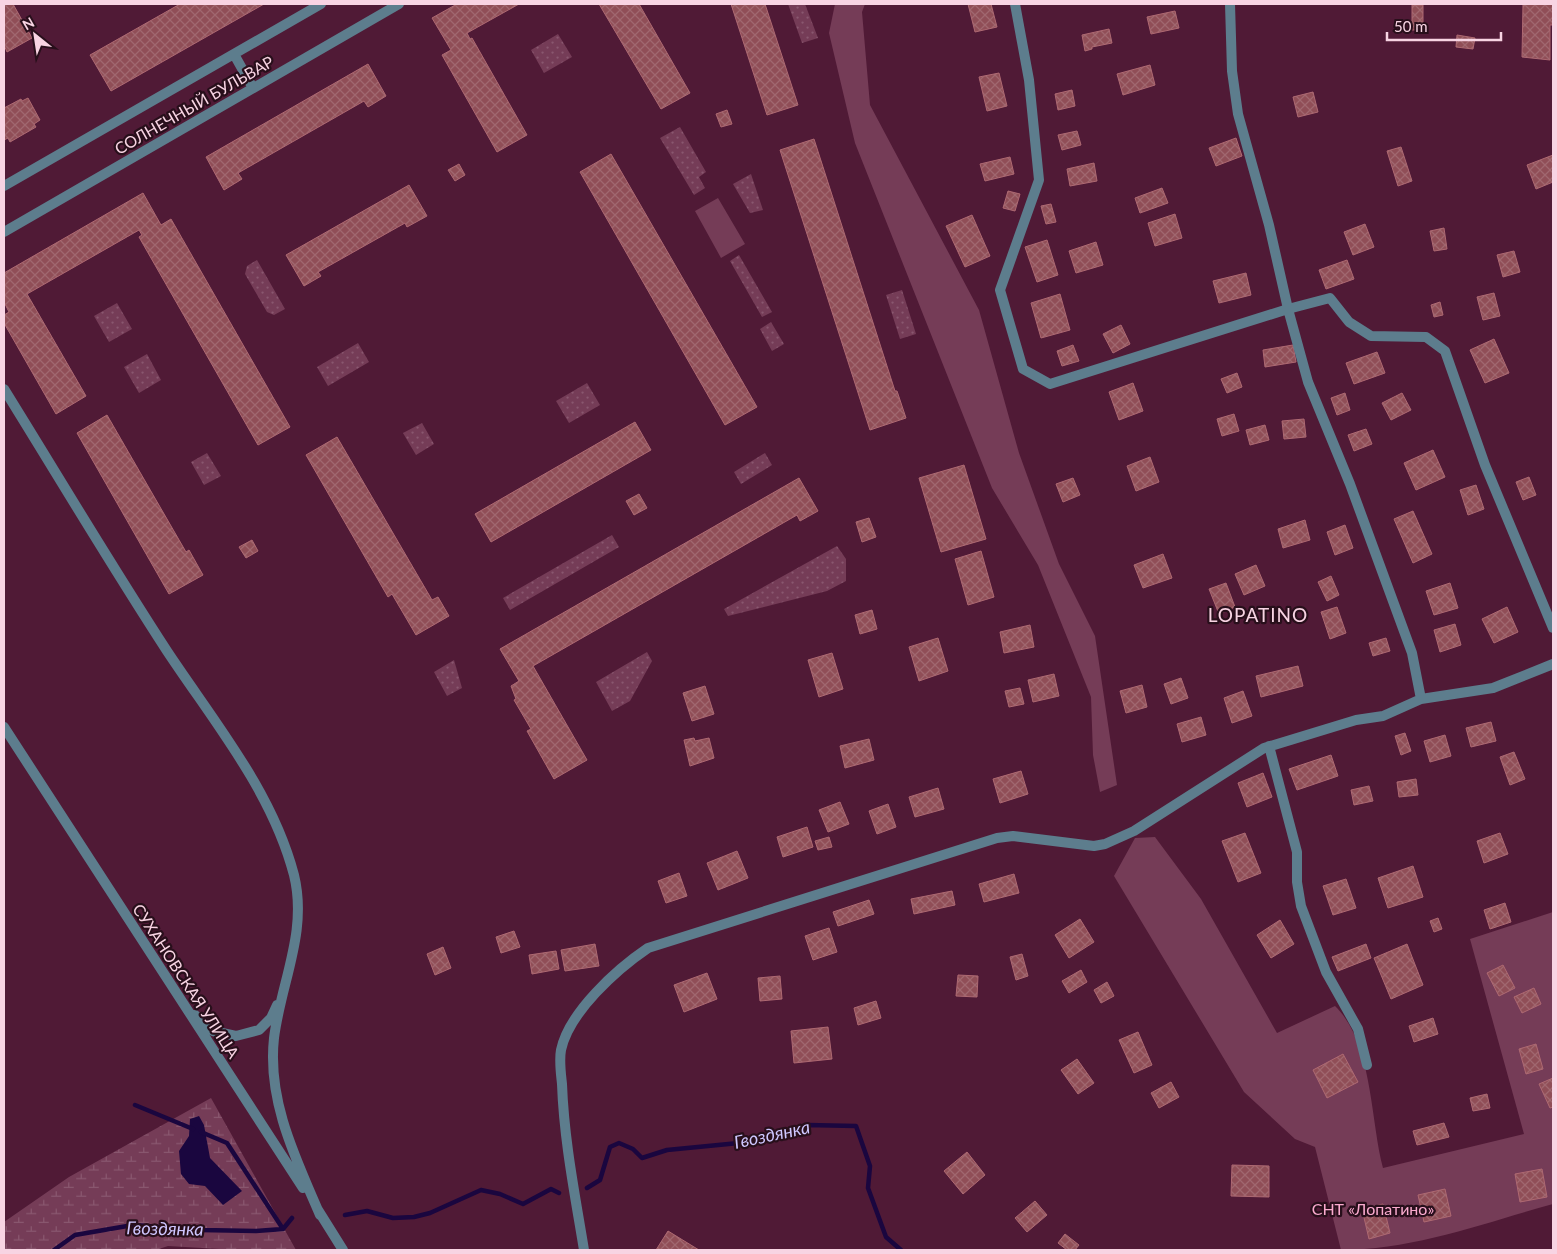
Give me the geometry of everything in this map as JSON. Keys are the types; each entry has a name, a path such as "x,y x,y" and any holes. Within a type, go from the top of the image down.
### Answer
{"street":[{"name":"СОЛНЕЧНЫЙ БУЛЬВАР","path":"4,186 235,56 321,4"},
{"name":"СОЛНЕЧНЫЙ БУЛЬВАР","path":"4,232 399,4"},
{"path":"1015,4 1029,80 1039,180 1000,290 1023,369 1050,384 1288,309 1330,298 1349,322 1371,336 1426,337 1445,352 1485,465 1553,628"},
{"path":"1230,4 1232,71 1238,114 1269,225 1288,309 1308,382 1350,484 1412,653 1421,699"},
{"path":"235,56 253,88"},
{"path":"4,389 166,650 249,773 280,829 294,877 300,919 274,1038 274,1076 280,1111 290,1145 320,1214"},
{"path":"584,1250 562,1099 560,1052 567,1033 591,999 636,956 648,948 998,838 1013,836 1094,846 1105,844 1134,831 1252,754 1269,746 1356,720 1383,716 1421,699 1493,688 1553,664"},
{"name":"СУХАНОВСКАЯ УЛИЦА","path":"4,728 343,1250"},
{"path":"1269,746 1297,852 1297,882 1301,906 1326,972 1358,1029 1367,1065"},
{"path":"183,1004 213,1031 236,1036 259,1030 271,1018 285,990"}],"green space":[{"path":"788,4 805,4 818,38 802,43"},
{"path":"835,4 865,4 862,12 870,105 979,310 1019,453 1059,564 1095,636 1117,785 1100,792 1093,755 1091,697 1038,565 992,488 855,143 829,33"},
{"path":"558,34 572,57 544,73 531,50"},
{"path":"680,127 706,172 699,177 705,188 694,195 660,138"},
{"path":"751,174 763,210 750,213 733,184"},
{"path":"718,198 745,244 721,258 695,211"},
{"path":"739,255 772,312 762,317 730,261"},
{"path":"257,260 285,309 274,315 267,312 245,274 247,266"},
{"path":"902,290 916,334 900,339 886,295"},
{"path":"117,303 132,329 109,342 94,316"},
{"path":"771,322 784,344 772,351 760,329"},
{"path":"358,343 369,362 328,386 317,367"},
{"path":"147,354 161,380 139,393 124,367"},
{"path":"587,383 600,405 569,423 556,401"},
{"path":"422,423 434,444 416,455 403,433"},
{"path":"207,453 221,476 204,485 191,462"},
{"path":"765,453 772,465 741,484 734,472"},
{"path":"612,535 619,547 510,610 503,598"},
{"path":"837,546 846,559 846,581 827,591 728,616 724,609"},
{"path":"647,652 652,661 630,701 612,711 596,682"},
{"path":"454,660 462,688 447,696 434,672"},
{"name":"СНТ «Лопатино»","path":"1155,837 1201,899 1277,1033 1335,1006 1347,1022 1357,1040 1363,1061 1383,1168 1524,1134 1470,939 1553,912 1553,1204 1475,1227 1422,1240 1368,1249 1341,1250 1315,1147 1295,1139 1244,1092 1114,876 1135,838"},
{"path":"211,1098 296,1250 237,1250 168,1246 156,1250 4,1250 4,1222 69,1177"}],"shaded area":[{"path":"199,1116 204,1125 210,1158 242,1191 223,1205 205,1186 189,1184 181,1174 179,1151 189,1136 190,1119"}],"building":[{"path":"4,4 13,4 32,38 7,52 4,45"},
{"path":"180,4 264,4 111,91 90,55"},
{"path":"457,4 519,4 467,33 470,39 472,38 527,135 497,152 442,55 451,50 432,18"},
{"path":"599,4 639,4 690,93 661,109"},
{"path":"731,4 765,4 798,105 767,115"},
{"path":"968,4 991,4 997,27 975,32"},
{"path":"1523,4 1553,4 1553,25 1550,25 1550,60 1522,57"},
{"path":"1412,5 1423,5 1423,30 1412,30"},
{"path":"1175,11 1179,28 1151,34 1147,17"},
{"path":"1109,29 1112,43 1092,47 1092,49 1085,51 1082,35"},
{"path":"1457,35 1475,38 1473,49 1456,47"},
{"path":"368,64 386,96 368,107 364,101 238,173 242,179 224,190 206,157"},
{"path":"1150,65 1155,85 1123,95 1117,74"},
{"path":"999,73 1007,106 987,111 979,77"},
{"path":"1072,90 1075,106 1058,110 1055,94"},
{"path":"1313,92 1318,112 1298,117 1293,97"},
{"path":"28,98 40,120 34,124 36,127 10,142 8,138 4,140 4,108 21,99 22,101"},
{"path":"727,110 732,124 721,127 716,114"},
{"path":"1077,131 1081,145 1062,150 1058,135"},
{"path":"1236,138 1242,156 1216,166 1209,148"},
{"path":"814,139 895,391 897,391 906,418 870,430 780,150"},
{"path":"1401,147 1412,181 1398,186 1387,151"},
{"path":"611,154 757,407 725,425 580,172"},
{"path":"1553,155 1553,182 1536,189 1527,165"},
{"path":"1010,157 1014,174 985,181 980,164"},
{"path":"1094,163 1097,181 1070,186 1067,169"},
{"path":"459,164 465,175 455,181 448,170"},
{"path":"409,185 427,216 407,227 405,223 318,272 321,276 304,286 286,255"},
{"path":"1162,188 1168,203 1140,213 1135,198"},
{"path":"1008,191 1020,194 1015,211 1003,208"},
{"path":"143,193 161,225 171,219 290,427 258,445 139,237 142,235 139,230 27,294 86,396 56,414 4,323 4,315 9,312 4,302 4,273"},
{"path":"1051,204 1056,222 1046,224 1041,206"},
{"path":"1175,214 1182,238 1155,246 1148,223"},
{"path":"972,215 990,256 965,267 946,226"},
{"path":"1365,224 1374,247 1353,255 1344,232"},
{"path":"1444,228 1447,249 1434,251 1430,231"},
{"path":"1047,240 1058,275 1037,282 1025,247"},
{"path":"1096,242 1103,265 1076,273 1069,251"},
{"path":"1514,251 1520,272 1503,277 1497,255"},
{"path":"1347,260 1354,279 1326,289 1319,270"},
{"path":"1246,273 1251,295 1219,303 1213,281"},
{"path":"1494,293 1500,316 1483,320 1477,297"},
{"path":"1060,294 1070,330 1041,338 1031,303"},
{"path":"1440,302 1443,315 1434,317 1431,305"},
{"path":"1121,325 1130,344 1113,353 1103,334"},
{"path":"1494,339 1509,373 1485,383 1470,350"},
{"path":"1073,345 1079,361 1062,366 1057,351"},
{"path":"1293,345 1296,362 1265,367 1263,350"},
{"path":"1377,352 1385,373 1354,384 1346,363"},
{"path":"1237,373 1242,387 1227,393 1221,379"},
{"path":"1133,383 1143,411 1119,420 1109,392"},
{"path":"1345,393 1350,410 1337,415 1331,398"},
{"path":"1402,393 1411,410 1391,420 1382,403"},
{"path":"1234,414 1239,431 1222,436 1217,419"},
{"path":"107,415 186,552 189,550 203,575 169,594 77,433"},
{"path":"1304,419 1306,437 1284,439 1282,421"},
{"path":"635,422 651,450 491,542 475,514"},
{"path":"1265,425 1269,440 1250,445 1246,430"},
{"path":"1366,429 1372,444 1354,451 1348,435"},
{"path":"337,437 432,600 438,597 449,616 416,635 392,594 388,597 306,455"},
{"path":"1433,450 1445,477 1416,490 1404,463"},
{"path":"1150,457 1159,482 1136,491 1127,466"},
{"path":"964,465 986,539 941,552 919,478"},
{"path":"1529,477 1536,495 1523,500 1516,482"},
{"path":"799,478 818,511 800,521 797,515 533,666 587,760 554,779 527,731 531,729 514,700 516,699 511,686 519,681 500,649"},
{"path":"1073,478 1080,495 1063,502 1056,484"},
{"path":"1476,485 1484,509 1468,515 1460,490"},
{"path":"639,494 647,508 634,515 626,501"},
{"path":"1413,511 1432,554 1413,563 1394,519"},
{"path":"869,518 876,537 862,542 856,522"},
{"path":"1305,520 1310,540 1283,548 1278,529"},
{"path":"1345,525 1353,548 1335,555 1327,532"},
{"path":"252,540 258,551 246,558 239,547"},
{"path":"981,551 994,597 968,605 955,559"},
{"path":"1163,554 1172,578 1143,588 1134,565"},
{"path":"1256,565 1265,586 1244,595 1235,574"},
{"path":"1331,576 1339,595 1327,601 1318,582"},
{"path":"1226,583 1235,607 1219,614 1209,589"},
{"path":"1450,583 1458,608 1434,615 1426,591"},
{"path":"1337,607 1346,633 1330,639 1321,612"},
{"path":"1507,607 1518,632 1494,643 1482,619"},
{"path":"872,610 877,629 860,634 855,615"},
{"path":"1455,624 1461,645 1440,652 1434,630"},
{"path":"1030,625 1034,647 1004,653 1000,632"},
{"path":"938,638 948,671 919,681 909,647"},
{"path":"1386,638 1390,651 1373,656 1369,643"},
{"path":"832,653 843,689 819,697 808,660"},
{"path":"1298,666 1303,686 1261,697 1256,676"},
{"path":"1054,674 1059,696 1033,702 1028,680"},
{"path":"1181,678 1188,698 1171,704 1164,684"},
{"path":"1142,685 1147,707 1126,713 1120,691"},
{"path":"705,686 714,714 692,721 683,693"},
{"path":"1020,688 1024,704 1009,707 1005,691"},
{"path":"1243,691 1252,716 1232,723 1224,698"},
{"path":"1201,717 1206,735 1182,742 1177,724"},
{"path":"1491,722 1496,741 1471,747 1466,728"},
{"path":"1405,733 1411,751 1401,755 1395,736"},
{"path":"1445,735 1451,756 1430,762 1424,741"},
{"path":"694,738 695,741 709,738 714,758 690,766 684,740"},
{"path":"869,739 874,760 845,768 840,746"},
{"path":"1514,752 1525,779 1510,785 1500,757"},
{"path":"1331,755 1338,776 1297,790 1289,769"},
{"path":"1021,771 1028,794 1000,803 993,779"},
{"path":"1263,773 1272,797 1247,807 1238,783"},
{"path":"1416,779 1418,795 1399,797 1397,782"},
{"path":"1369,786 1373,801 1354,805 1351,790"},
{"path":"938,788 944,809 915,817 909,797"},
{"path":"840,802 849,824 828,832 819,810"},
{"path":"888,804 896,827 877,834 869,811"},
{"path":"807,827 813,847 783,857 777,837"},
{"path":"1245,833 1261,873 1238,882 1222,841"},
{"path":"1500,833 1508,854 1484,863 1477,841"},
{"path":"829,837 832,847 818,850 815,841"},
{"path":"737,851 748,878 718,890 707,863"},
{"path":"1413,866 1423,897 1388,908 1378,878"},
{"path":"679,873 687,896 666,903 658,881"},
{"path":"1014,874 1019,893 984,902 979,884"},
{"path":"1346,879 1356,908 1333,915 1323,886"},
{"path":"952,891 955,905 914,914 911,899"},
{"path":"869,900 874,914 838,926 833,912"},
{"path":"1505,903 1511,922 1490,929 1484,910"},
{"path":"1438,918 1442,929 1434,932 1430,921"},
{"path":"1080,919 1094,942 1069,958 1055,935"},
{"path":"1280,920 1294,944 1271,958 1257,935"},
{"path":"829,928 837,952 813,960 805,936"},
{"path":"514,931 520,947 501,953 496,937"},
{"path":"595,944 599,966 565,971 561,950"},
{"path":"1366,944 1371,958 1338,971 1332,957"},
{"path":"1407,944 1423,985 1391,999 1374,958"},
{"path":"443,947 451,968 435,975 427,954"},
{"path":"556,951 559,969 532,974 529,955"},
{"path":"1022,954 1028,976 1016,980 1010,957"},
{"path":"1503,965 1515,988 1499,996 1487,973"},
{"path":"1081,970 1087,982 1069,993 1062,981"},
{"path":"707,973 717,999 684,1012 674,985"},
{"path":"958,975 978,976 977,997 956,996"},
{"path":"780,976 782,999 760,1001 758,978"},
{"path":"1107,982 1114,996 1101,1003 1094,990"},
{"path":"1534,988 1541,1004 1522,1013 1514,997"},
{"path":"876,1001 881,1018 858,1025 854,1008"},
{"path":"1433,1018 1438,1034 1414,1042 1409,1026"},
{"path":"828,1027 832,1059 794,1063 791,1031"},
{"path":"1138,1032 1152,1065 1134,1073 1119,1040"},
{"path":"1536,1044 1543,1069 1526,1074 1519,1049"},
{"path":"1343,1054 1358,1082 1327,1098 1313,1070"},
{"path":"1077,1059 1094,1083 1078,1094 1061,1070"},
{"path":"1553,1078 1553,1107 1550,1108 1539,1084"},
{"path":"1171,1082 1179,1097 1159,1108 1151,1093"},
{"path":"1487,1094 1490,1108 1473,1111 1470,1098"},
{"path":"1444,1123 1449,1137 1417,1145 1413,1131"},
{"path":"967,1152 985,1175 963,1194 944,1171"},
{"path":"1232,1165 1269,1166 1269,1197 1231,1196"},
{"path":"1542,1169 1547,1197 1520,1202 1515,1174"},
{"path":"1445,1189 1451,1216 1424,1222 1418,1195"},
{"path":"1035,1201 1047,1215 1027,1232 1015,1218"},
{"path":"1383,1204 1390,1233 1369,1239 1362,1209"},
{"path":"668,1231 699,1250 656,1250"},
{"path":"1065,1234 1079,1245 1075,1250 1067,1250 1058,1243"}],"waterway":[{"name":"Гвоздянка","path":"135,1105 193,1129"},
{"name":"Гвоздянка","path":"587,1188 600,1180 610,1147 619,1143 633,1149 642,1158 667,1150 749,1142 807,1125 856,1126 870,1166 868,1188 886,1237 901,1250"},
{"name":"Гвоздянка","path":"201,1132 227,1143 283,1229 292,1218"},
{"name":"Гвоздянка","path":"345,1215 367,1211 393,1218 414,1217 430,1213 481,1190 500,1194 523,1204 551,1189 559,1193"},
{"name":"Гвоздянка","path":"54,1250 75,1235 133,1225 201,1230 256,1231 283,1229"}],"district":[{"name":"LOPATINO","path":"1258,615"}]}
